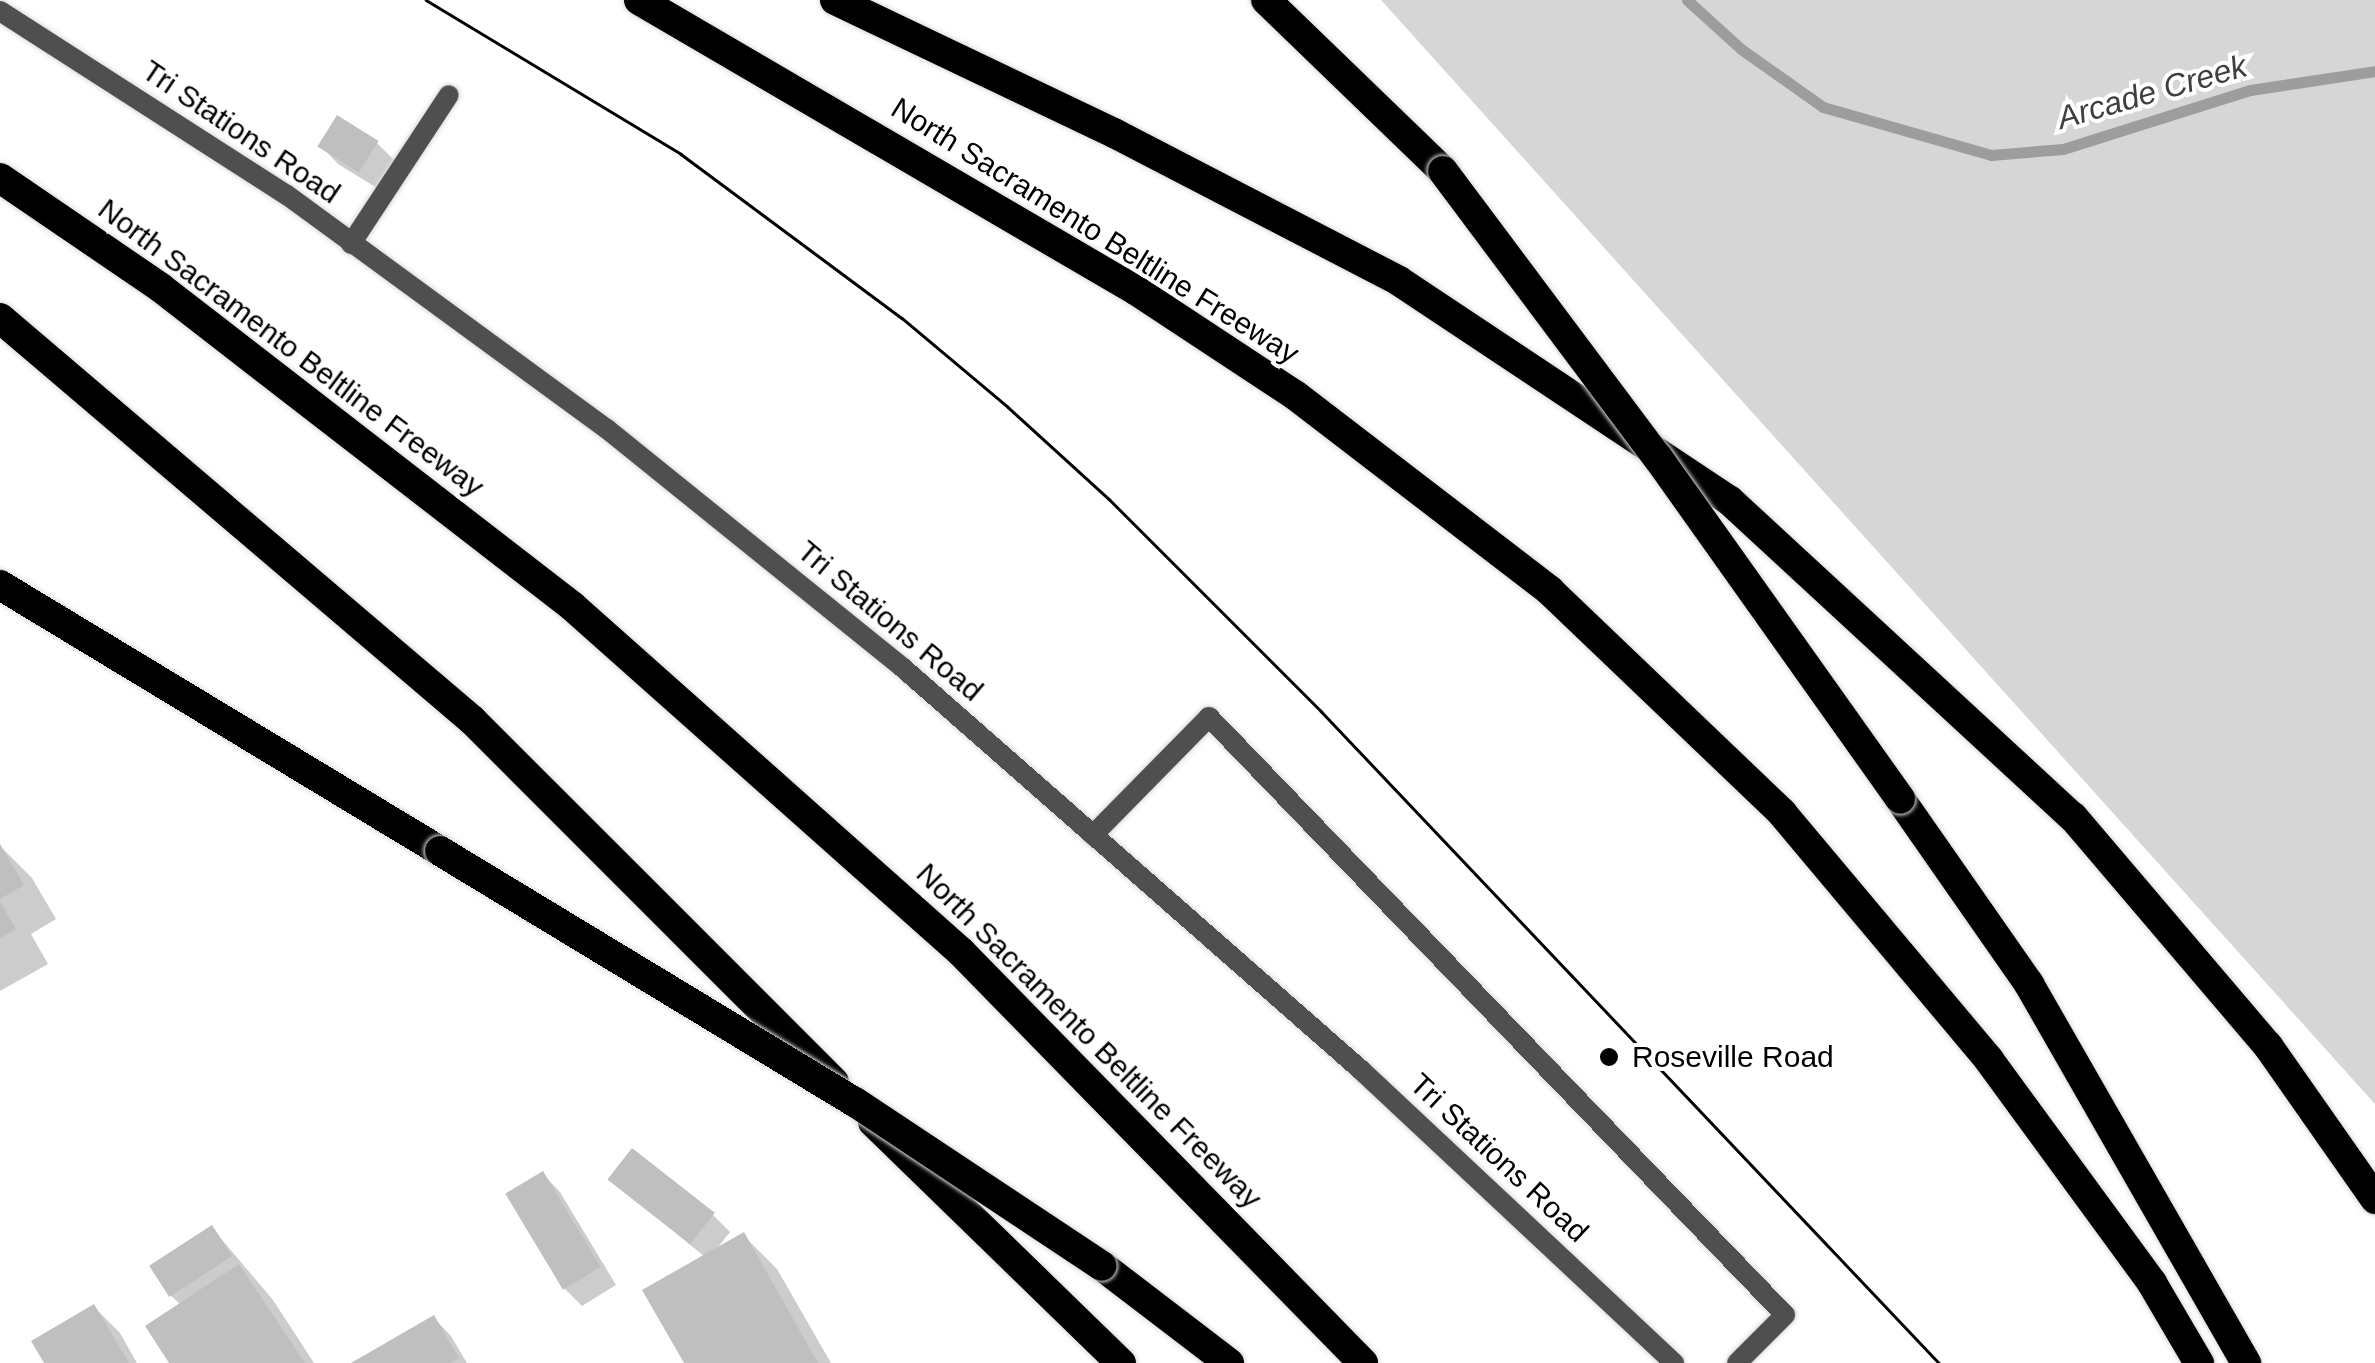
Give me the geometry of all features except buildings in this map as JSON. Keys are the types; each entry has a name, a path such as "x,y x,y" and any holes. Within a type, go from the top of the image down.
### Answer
{"highway":[{"name":"North Sacramento Beltline Freeway","path":"639,0 1137,291 1295,395 1550,590 1782,813 1989,1060 2152,1284 2199,1363"},
{"path":"835,0 1114,132 1399,282 1730,500 2073,817 2268,1046 2375,1199"},
{"path":"1266,0 1443,171 1658,458 2029,984 2182,1244 2246,1363"},
{"name":"North Sacramento Beltline Freeway","path":"0,178 161,288 572,606 961,952 1363,1363"},
{"path":"0,318 472,720 1032,1281 1120,1363"},
{"path":"0,584 854,1102 1071,1242 1230,1363"}],"street":[{"name":"Tri Stations Road","path":"0,11 287,194 607,429 902,666 1360,1070 1674,1363"},
{"path":"351,244 448,94"},
{"path":"1093,835 1209,716 1785,1315 1738,1363"}],"shaded area":[{"path":"1381,0 2375,0 2375,1104"}],"waterway":[{"name":"Arcade Creek","path":"1687,0 1741,49 1823,107 1991,155 2063,149 2250,90 2375,71"}],"tram line":[{"path":"426,0 681,154 902,318 1008,407 1109,499 1321,711 1939,1363"}],"place":[{"name":"Roseville Road","path":"1609,1057"}]}
